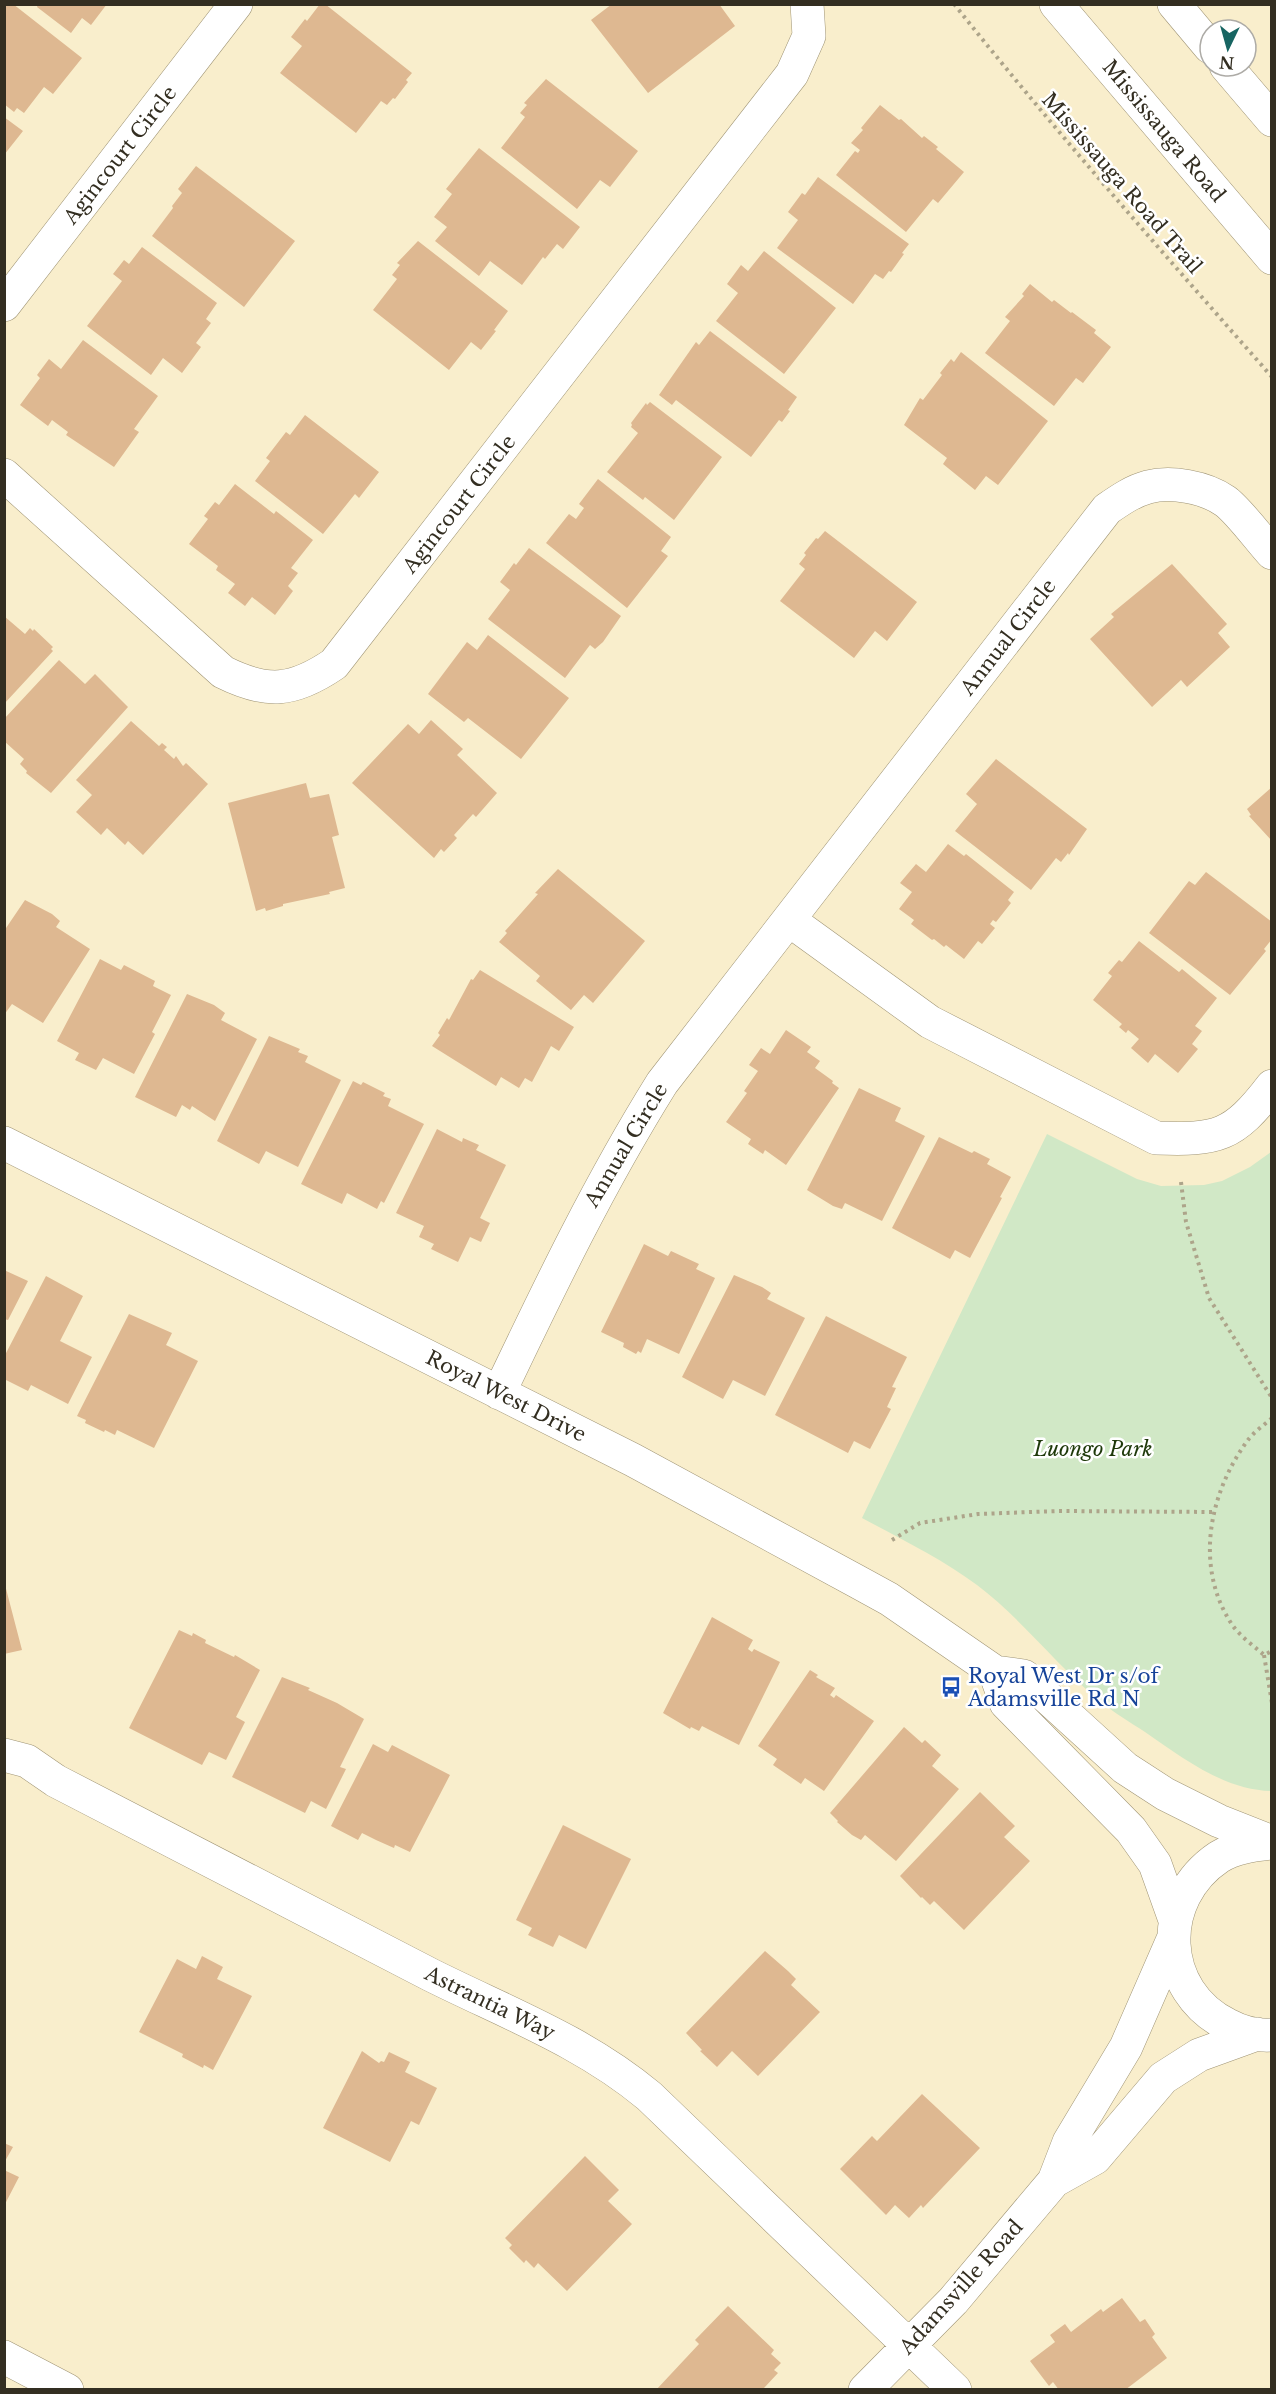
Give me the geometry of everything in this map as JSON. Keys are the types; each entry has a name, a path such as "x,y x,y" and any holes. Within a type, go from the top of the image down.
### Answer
{"street":[{"name":"Agincourt Circle","path":"4,305 236,4"},
{"name":"Agincourt Circle","path":"4,475 223,672 247,684 269,687 291,687 314,678 334,664 792,74 808,36 807,4"},
{"name":"Mississauga Road","path":"1056,4 1272,258"},
{"path":"1174,4 1198,33"},
{"path":"1236,78 1272,120"},
{"name":"Annual Circle","path":"499,1393 589,1208 620,1150 662,1083 1107,509 1130,494 1149,486 1175,485 1200,490 1225,501 1272,553"},
{"path":"789,920 930,1022 1156,1138 1211,1137 1233,1127 1252,1111 1272,1086"},
{"name":"Royal West Drive","path":"4,1143 633,1460 868,1588 995,1672 1024,1676 1125,1768 1165,1794 1219,1821 1272,1843"},
{"path":"995,1672 1006,1703 1131,1830 1155,1864 1175,1929 1174,1948 1180,1975 1194,2000 1215,2019 1241,2031 1267,2036"},
{"name":"Astrantia Way","path":"4,1755 27,1761 56,1781 434,1976 579,2046 620,2072 649,2096 955,2390"},
{"name":"Adamsville Road","path":"865,2390 953,2301 1054,2181 1069,2142 1126,2048 1175,1929 1184,1895 1200,1873 1221,1856 1246,1846 1272,1843"},
{"name":"Adamsville Road","path":"1054,2181 1095,2158 1163,2078 1199,2055 1267,2036"},
{"path":"4,2357 68,2390"}],"path":[{"name":"Mississauga Road Trail","path":"954,4 1022,89 1132,219 1272,377"},
{"path":"1181,1182 1186,1222 1209,1298 1272,1398"},
{"path":"1272,1418 1249,1438 1227,1473 1215,1512 1208,1552 1215,1591 1234,1627 1264,1654 1272,1703"},
{"path":"892,1540 920,1523 978,1514 1058,1511 1215,1512"},
{"path":"1264,1654 1272,1651"}],"green space":[{"name":"Luongo Park","path":"1047,1134 1137,1179 1161,1186 1204,1185 1222,1181 1250,1167 1271,1152 1271,1791 1237,1785 1220,1779 1174,1752 1100,1701 977,1585 936,1558 862,1518"}],"building":[{"path":"4,4 13,4 82,58 53,94 44,87 24,113 17,108 14,112 4,104"},
{"path":"38,4 107,4 91,25 82,18 71,33 37,7"},
{"path":"320,4 325,4 412,73 395,99 393,98 387,105 381,101 356,133 280,73 302,46 291,37"},
{"path":"612,4 719,4 735,26 648,93 591,20"},
{"path":"546,79 638,151 610,187 600,180 577,209 501,148 525,117 520,113 527,105 524,103"},
{"path":"880,105 899,120 901,119 922,138 924,136 938,147 936,149 964,172 938,203 933,199 906,232 836,175 855,151 858,153 860,150 851,143"},
{"path":"4,117 23,131 4,155"},
{"path":"479,148 580,227 563,249 557,244 545,259 543,257 522,285 490,261 479,276 435,241 447,227 434,217 452,194 446,189"},
{"path":"196,166 295,241 244,307 152,236 182,193 178,189"},
{"path":"818,177 909,244 891,272 889,271 883,279 875,274 853,304 777,248 798,220 788,212 802,193 805,195"},
{"path":"418,241 508,311 481,350 471,342 449,370 373,310 397,279 392,275 400,265 397,263"},
{"path":"142,247 217,303 206,319 211,323 196,343 201,347 182,373 163,358 151,375 87,326 122,281 113,274 124,260 129,264"},
{"path":"764,251 836,308 784,374 716,321 738,293 727,284 741,265 748,271"},
{"path":"1030,284 1052,302 1054,300 1096,330 1094,333 1111,347 1083,383 1076,378 1054,406 985,353 1010,321 1005,317 1024,296 1022,294"},
{"path":"710,331 797,397 782,422 779,420 751,457 676,400 672,405 659,395 696,342 699,345"},
{"path":"83,340 158,396 134,429 139,432 114,467 66,435 68,432 52,420 48,426 20,405 40,378 37,375 49,359 61,369"},
{"path":"961,352 1048,421 998,485 986,476 975,490 943,464 947,458 904,425 920,398 923,400 951,359 954,362"},
{"path":"650,402 722,457 674,520 645,497 643,500 607,472 638,433 631,427 631,423 646,403 647,405"},
{"path":"305,415 379,472 359,498 355,494 323,534 255,481 270,461 266,458 286,432 290,435"},
{"path":"598,479 671,537 661,551 668,556 627,608 546,543 569,514 576,519 584,508 579,504"},
{"path":"235,484 274,514 276,511 313,540 291,568 298,573 288,586 293,591 275,615 252,597 245,606 228,593 235,584 216,570 218,566 189,544 208,519 204,516 215,502 219,505"},
{"path":"825,531 917,602 887,641 875,631 854,658 780,601 805,569 799,564 806,555 804,553"},
{"path":"529,548 621,616 603,642 595,649 590,645 565,678 488,619 510,590 500,582"},
{"path":"1172,564 1227,624 1218,633 1230,647 1187,687 1181,680 1152,707 1090,639 1114,617 1111,614"},
{"path":"4,616 25,634 30,628 33,631 34,629 53,647 51,649 53,651 4,704"},
{"path":"488,635 569,698 521,759 468,718 464,722 428,694 467,642 477,650"},
{"path":"59,660 85,684 95,674 128,707 51,793 26,773 27,771 20,764 24,759 4,741 4,719"},
{"path":"431,720 463,749 457,755 497,793 476,817 473,814 454,835 457,838 444,852 441,849 434,858 352,783 408,724 419,734"},
{"path":"131,721 159,746 162,743 167,747 164,750 174,759 176,756 183,766 186,763 208,784 143,855 128,841 125,845 107,828 101,835 76,812 92,795 76,780"},
{"path":"996,759 1087,829 1069,855 1068,853 1061,862 1056,858 1031,890 955,831 977,804 966,794"},
{"path":"306,783 310,798 329,794 339,835 332,837 345,888 329,892 330,894 283,904 283,906 266,911 265,908 256,911 228,803"},
{"path":"1272,787 1272,841 1249,816 1251,815 1247,809"},
{"path":"948,844 964,856 966,854 1014,892 1008,900 1011,903 996,922 993,920 990,924 995,928 982,944 978,941 964,959 911,924 914,920 899,909 912,892 900,883 916,864 926,872"},
{"path":"558,869 645,941 593,1003 584,995 571,1010 536,981 540,976 499,942 507,933 505,931 538,894 535,893"},
{"path":"1206,872 1272,922 1272,939 1264,949 1266,951 1230,995 1149,933 1189,881 1195,885"},
{"path":"25,900 52,914 60,921 56,927 90,949 43,1023 12,1004 4,1015 4,931"},
{"path":"1139,941 1179,972 1182,969 1217,998 1195,1026 1202,1031 1192,1044 1198,1049 1178,1073 1155,1054 1148,1063 1131,1048 1139,1039 1128,1030 1126,1033 1119,1027 1122,1024 1093,1000 1112,976 1108,973 1119,960 1122,962"},
{"path":"100,959 121,970 124,965 155,981 153,986 171,995 152,1032 155,1034 134,1074 103,1058 96,1070 75,1060 79,1053 57,1041"},
{"path":"480,970 574,1027 559,1051 551,1046 532,1082 525,1078 519,1088 501,1077 496,1086 432,1046 471,979 473,980"},
{"path":"187,994 214,1005 225,1013 221,1020 257,1039 215,1121 192,1106 190,1110 182,1105 176,1117 135,1097"},
{"path":"786,1030 811,1047 807,1052 820,1061 815,1068 839,1088 786,1165 765,1150 763,1154 748,1144 751,1139 726,1122 747,1093 744,1091 758,1071 749,1065 761,1048 770,1054"},
{"path":"269,1036 300,1049 298,1052 308,1056 305,1062 341,1080 298,1167 266,1151 259,1164 217,1141"},
{"path":"353,1081 361,1085 363,1082 385,1093 383,1096 391,1099 388,1106 424,1124 384,1203 381,1201 377,1209 347,1193 342,1204 301,1184"},
{"path":"859,1088 901,1108 895,1121 925,1136 882,1221 845,1203 842,1209 833,1206 807,1190"},
{"path":"437,1129 462,1142 463,1138 479,1145 476,1150 506,1165 480,1218 490,1223 481,1242 470,1237 458,1262 431,1249 434,1244 419,1237 424,1226 396,1213"},
{"path":"939,1137 990,1159 987,1164 1011,1177 970,1258 955,1250 950,1259 892,1228"},
{"path":"644,1244 668,1256 671,1251 699,1264 696,1269 715,1278 679,1354 647,1339 641,1353 638,1351 636,1354 623,1347 624,1343 601,1332"},
{"path":"4,1270 28,1281 8,1320 4,1319"},
{"path":"734,1275 762,1287 771,1293 767,1299 805,1318 765,1396 733,1380 723,1399 682,1377"},
{"path":"46,1276 83,1296 60,1341 92,1357 68,1404 31,1385 28,1391 4,1379 4,1357"},
{"path":"129,1314 172,1333 166,1345 198,1361 154,1448 117,1430 115,1435 105,1430 104,1432 85,1423 86,1420 77,1416"},
{"path":"826,1316 907,1357 892,1387 896,1388 887,1407 891,1409 870,1449 854,1441 848,1453 775,1415"},
{"path":"4,1581 22,1650 4,1654"},
{"path":"712,1617 753,1640 748,1649 752,1652 754,1649 780,1662 739,1745 702,1726 699,1731 691,1727 690,1729 663,1713"},
{"path":"179,1630 192,1636 193,1633 206,1640 205,1643 234,1657 235,1655 260,1670 236,1717 245,1722 226,1760 209,1752 202,1765 129,1728"},
{"path":"810,1670 818,1675 816,1677 835,1688 830,1695 834,1698 836,1695 874,1721 824,1791 805,1778 801,1784 773,1765 777,1759 758,1746"},
{"path":"282,1677 310,1688 308,1690 364,1719 340,1767 346,1769 326,1809 311,1801 305,1813 232,1777"},
{"path":"904,1727 922,1743 925,1740 941,1755 932,1766 959,1789 896,1861 865,1835 861,1840 852,1835 830,1813"},
{"path":"373,1744 388,1752 392,1745 450,1775 410,1852 395,1845 394,1848 362,1833 358,1840 331,1826"},
{"path":"980,1792 1015,1826 1004,1837 1030,1861 964,1930 934,1901 930,1905 921,1898 900,1876"},
{"path":"563,1825 631,1859 586,1949 559,1935 553,1947 528,1935 532,1928 516,1920"},
{"path":"765,1951 796,1979 791,1985 820,2012 758,2076 732,2051 717,2067 686,2033"},
{"path":"202,1956 223,1967 217,1979 252,1996 213,2070 204,2065 203,2068 182,2057 183,2054 139,2032 177,1959 196,1969"},
{"path":"362,2051 379,2063 384,2062 389,2052 410,2062 405,2072 437,2088 419,2125 411,2121 390,2162 323,2128"},
{"path":"922,2094 980,2148 923,2208 921,2205 909,2218 895,2205 886,2215 840,2169 872,2136 877,2141"},
{"path":"4,2143 13,2147 4,2163"},
{"path":"585,2156 619,2190 608,2201 632,2224 567,2291 538,2263 534,2268 526,2260 524,2263 509,2248 512,2245 505,2238"},
{"path":"4,2170 19,2177 4,2206"},
{"path":"1122,2298 1140,2322 1145,2319 1155,2334 1152,2337 1167,2358 1125,2390 1059,2390 1053,2382 1049,2386 1030,2361 1055,2342 1050,2335 1065,2324 1071,2332 1101,2309 1103,2312"},
{"path":"728,2306 774,2350 771,2354 781,2363 774,2370 778,2373 764,2388 766,2390 656,2390 699,2344 695,2340"}],"place":[{"name":"Royal West Dr s/of Adamsville Rd N","path":"951,1687"}]}
